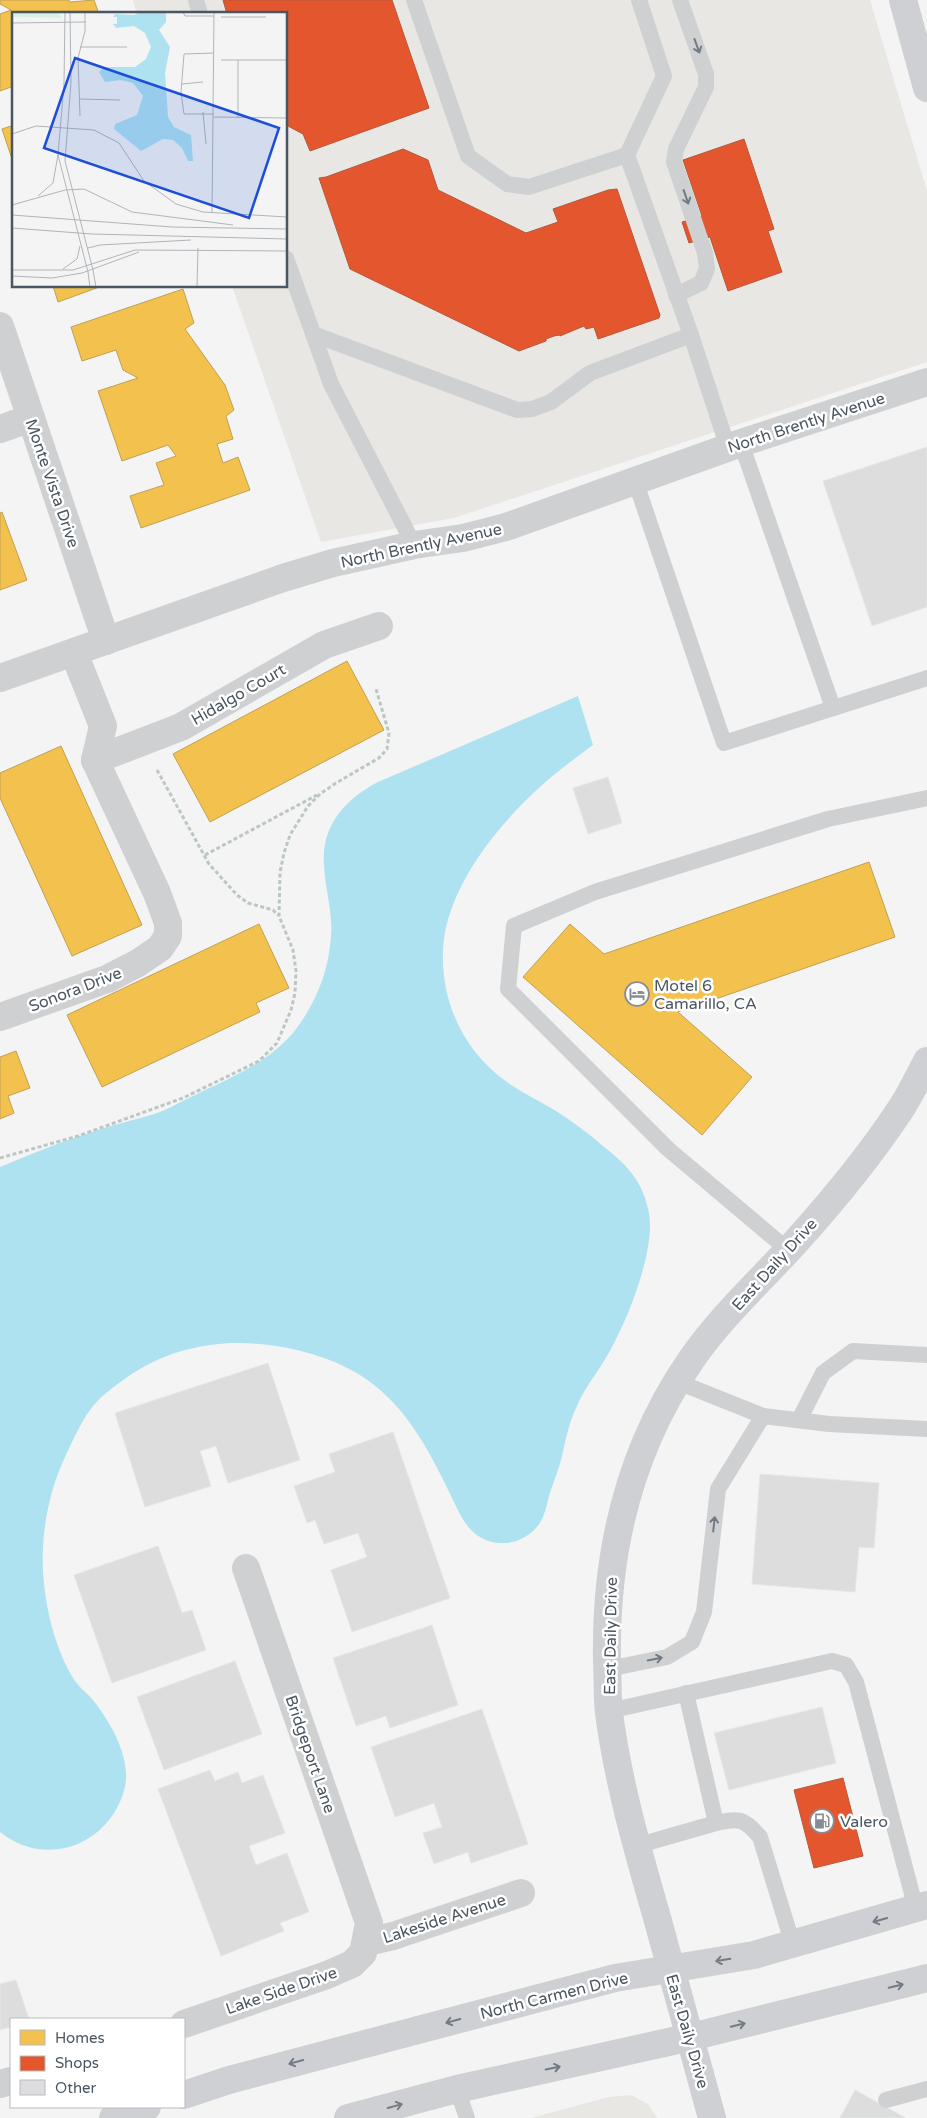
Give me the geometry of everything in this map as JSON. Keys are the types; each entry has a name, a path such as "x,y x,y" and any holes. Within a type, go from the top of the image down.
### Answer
{"main road":[{"path":"903,0 927,88"},
{"name":"East Daily Drive","path":"712,2118 691,2037 636,1846 620,1774 609,1711 608,1590 615,1540 627,1492 644,1446 666,1401 692,1359 737,1304 788,1250 876,1145 904,1105 920,1087 927,1061"},
{"name":"North Carmen Drive","path":"185,2095 238,2077 615,1978 754,1955 922,1907"},
{"path":"348,2118 457,2089 691,2037 927,1978"},
{"path":"113,2118 143,2108"}],"street":[{"name":"Monte Vista Drive","path":"0,326 106,641"},
{"name":"North Brently Avenue","path":"0,678 283,578 333,563 414,545 463,538 506,526 734,445 927,382"},
{"path":"0,429 31,418"},
{"name":"Hidalgo Court","path":"94,760 181,727 324,645 380,626"},
{"path":"74,653 103,726 94,760"},
{"name":"Sonora Drive","path":"0,1018 107,979 138,963 160,948 168,936 168,923 157,893 94,760"},
{"name":"Bridgeport Lane","path":"246,1568 362,1898 369,1923 367,1942"},
{"name":"Lakeside Avenue","path":"367,1942 392,1936 521,1893"},
{"name":"Lake Side Drive","path":"185,2024 327,1975 352,1964 363,1953 367,1942"}],"lane":[{"path":"414,0 468,156 507,184 529,187 627,155"},
{"path":"640,0 664,76 627,155 676,295 833,708"},
{"path":"676,295 701,283 706,269 706,253 674,162 676,149 706,88 706,74 680,0"},
{"path":"288,264 331,384 414,545"},
{"path":"313,334 516,410 532,410 551,402 590,373 691,335"},
{"path":"635,480 724,743 927,678"},
{"path":"788,1250 668,1149 508,989 514,926 595,892 828,819 927,798"},
{"path":"799,1420 823,1373 853,1351 927,1355"},
{"path":"678,1382 763,1416 829,1424 927,1429"},
{"path":"608,1669 667,1657 692,1642 704,1612 718,1489 763,1416"},
{"path":"609,1711 832,1661 846,1664 856,1682 922,1907"},
{"path":"686,1693 716,1823"},
{"path":"636,1846 716,1823 732,1820 749,1823 760,1836 793,1945"},
{"path":"457,2089 467,2118"},
{"path":"886,2100 927,2089"}],"path":[{"path":"204,855 320,794 379,758 387,749 389,733 376,689"},
{"path":"0,1158 78,1136 151,1111 225,1079 258,1061 280,1038 291,1010 295,992 296,971 293,950 279,916 273,910 248,903 237,895 210,864 168,792 142,741"},
{"path":"279,916 280,872 290,835 308,806 320,794"}],"shaded area":[{"path":"133,0 870,0 927,191 927,362 454,518 321,542 233,288 288,288 288,12 136,12"},
{"path":"631,2095 648,2104 657,2118 531,2118 609,2097"}],"water":[{"path":"578,696 593,745 536,790 517,809 481,853 454,901 446,926 443,951 446,989 451,1007 467,1041 492,1070 507,1082 568,1119 627,1167 643,1192 649,1213 648,1248 637,1289 612,1347 574,1412 542,1518 538,1526 530,1534 513,1542 488,1541 477,1535 468,1527 461,1516 423,1442 391,1400 371,1383 348,1368 321,1357 271,1345 246,1343 220,1344 172,1354 148,1364 105,1394 94,1405 82,1422 55,1482 47,1511 43,1541 43,1571 52,1628 62,1656 75,1681 100,1709 119,1742 125,1767 124,1791 116,1810 104,1825 90,1837 73,1846 55,1850 37,1849 18,1843 0,1832 0,1167 71,1139 164,1110 235,1076 272,1053 283,1044 301,1022 320,988 324,975 330,949 331,927 324,851 331,826 346,805 378,782"}],"building: Homes":[{"path":"0,0 69,0 70,2 94,0 98,12 12,12 12,87 0,91 0,14 11,10 0,4"},
{"path":"12,126 12,159 2,129"},
{"path":"54,288 96,288 58,302"},
{"path":"183,289 194,323 185,329 225,385 234,410 226,416 233,439 217,444 223,463 238,457 250,490 141,528 130,496 164,485 156,463 176,456 168,445 122,461 98,391 138,378 123,370 116,350 82,361 71,327"},
{"path":"2,512 27,580 0,590 0,513"},
{"path":"347,661 384,730 210,822 173,754"},
{"path":"61,746 142,925 72,956 0,798 0,773"},
{"name":"Motel 6 Camarillo, CA","path":"869,862 895,937 678,1012 752,1077 702,1135 523,977 570,924 604,954"},
{"path":"259,924 289,988 256,1003 260,1012 102,1087 67,1015"},
{"path":"16,1051 30,1088 8,1096 14,1113 0,1119 0,1057"}],"building: Shops":[{"path":"223,0 392,0 429,108 310,151 303,134 288,126 288,12 226,12"},
{"path":"744,139 774,229 768,231 782,272 728,291 710,237 689,243 682,222 702,216 683,160"},
{"path":"403,149 428,160 438,190 526,233 558,222 553,209 608,190 617,189 660,315 659,318 598,339 594,327 586,329 584,326 560,336 546,339 546,341 519,351 350,269 319,178"},
{"path":"843,1778 863,1856 814,1868 794,1790"}],"building: Other":[{"path":"927,447 927,607 872,626 823,481"},
{"path":"608,777 622,823 588,834 573,788"},
{"path":"268,1363 300,1460 228,1483 216,1446 200,1451 211,1486 145,1507 115,1413"},
{"path":"393,1432 450,1598 352,1632 331,1570 367,1557 358,1533 324,1544 315,1520 307,1523 294,1486 335,1472 329,1454"},
{"path":"760,1474 879,1483 874,1548 859,1547 855,1592 752,1584"},
{"path":"158,1546 182,1613 192,1610 206,1650 112,1683 74,1575"},
{"path":"432,1625 458,1705 390,1728 386,1716 356,1726 333,1658"},
{"path":"235,1661 262,1734 164,1770 137,1697"},
{"path":"822,1707 836,1763 729,1790 714,1733"},
{"path":"482,1709 528,1844 471,1863 468,1852 434,1864 423,1833 442,1827 434,1803 395,1817 371,1747"},
{"path":"210,1770 215,1781 238,1772 242,1783 263,1775 285,1833 249,1846 256,1865 287,1853 309,1912 280,1923 284,1931 221,1956 158,1789"},
{"path":"16,1980 29,2018 10,2018 10,2027 0,2030 0,1984"},
{"path":"855,2090 906,2118 840,2118"}],"place":[{"name":"Motel 6 Camarillo, CA","path":"637,994"},
{"name":"Valero","path":"822,1821"}]}
